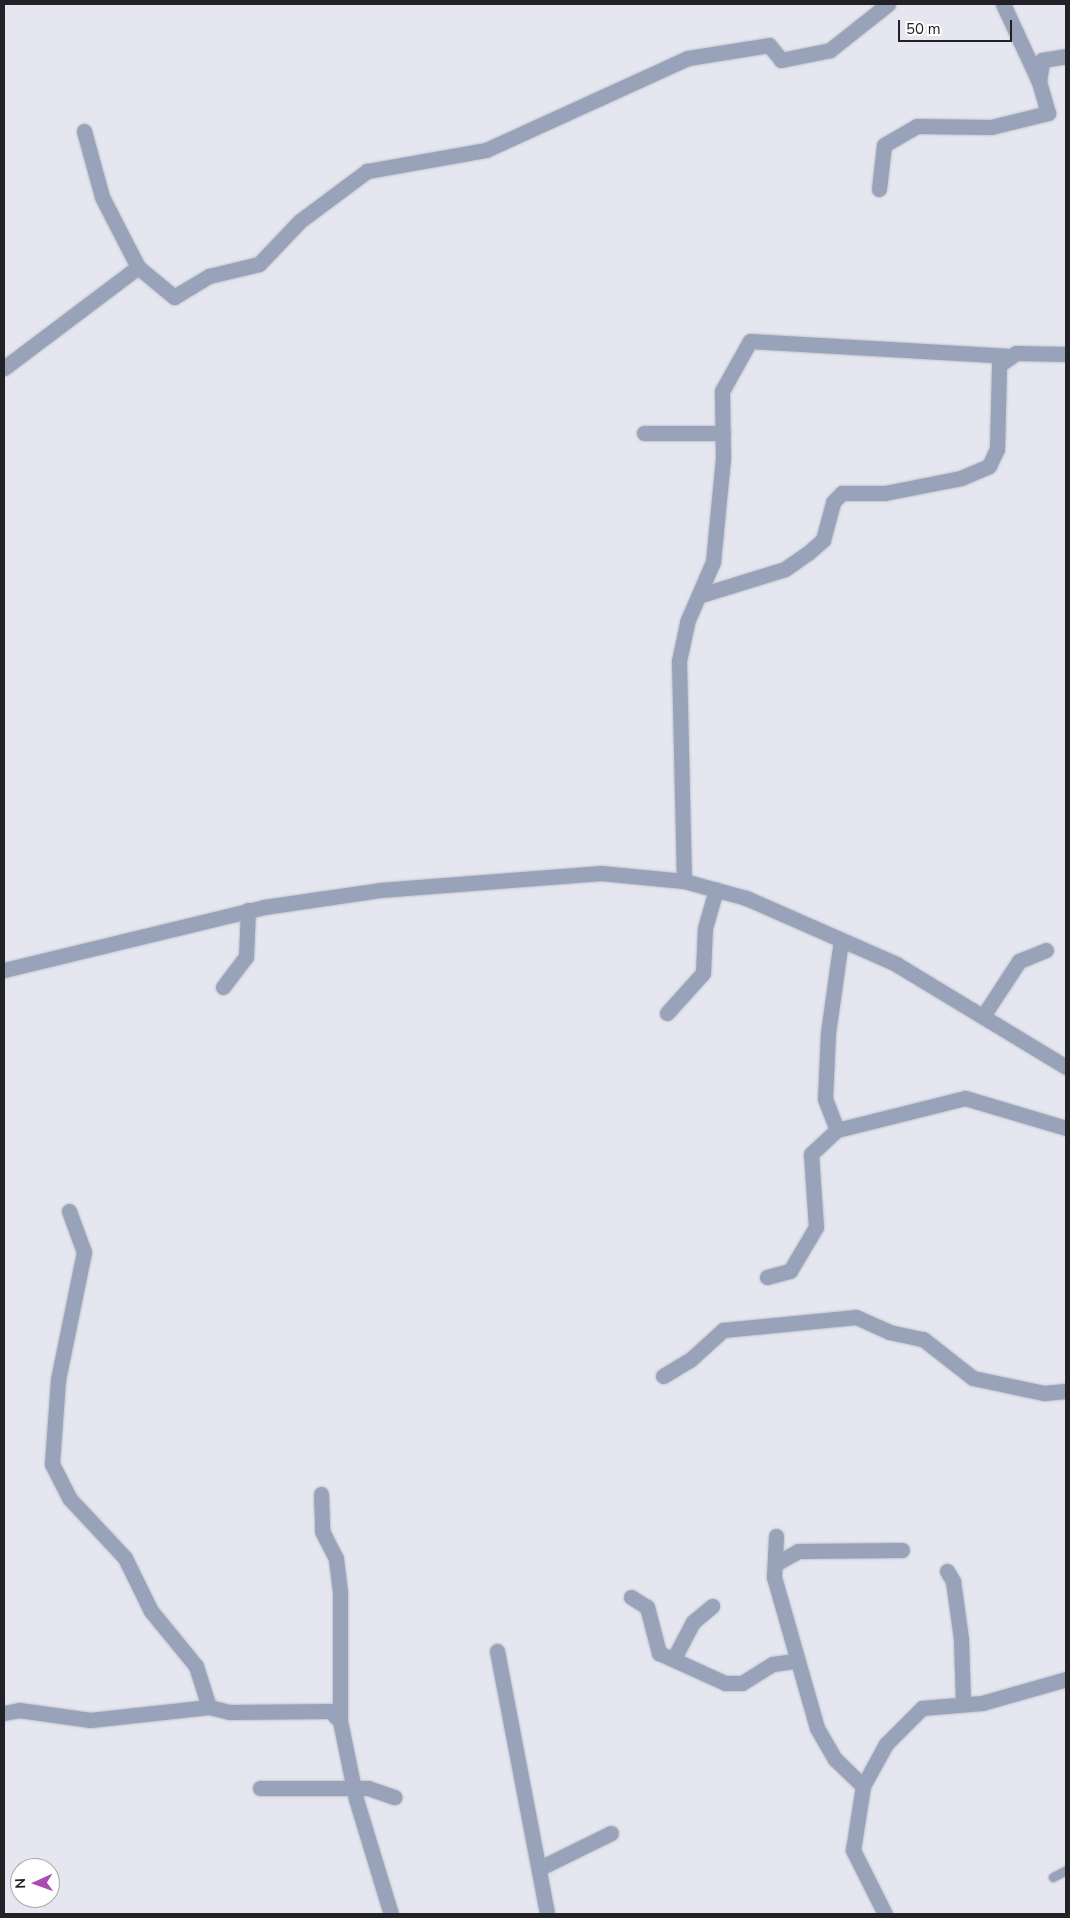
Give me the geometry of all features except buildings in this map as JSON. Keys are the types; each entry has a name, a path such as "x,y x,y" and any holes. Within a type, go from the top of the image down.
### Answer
{"street":[{"path":"84,131 102,197 138,267 174,297 209,276 259,264 300,221 367,171 486,150 688,58 769,45 781,60 830,50 888,4"},
{"path":"879,189 884,145 917,126 991,128 1048,113 1039,82 1003,4"},
{"path":"1039,82 1042,60 1066,56"},
{"path":"4,368 138,267"},
{"path":"684,882 679,661 687,622 701,595 713,562 719,520 723,432 722,392 750,341 1007,356 1066,354"},
{"path":"701,595 785,569 800,559 823,540 833,502 842,493 885,493 961,478 989,466 997,448 997,373 1007,356"},
{"path":"644,433 723,432"},
{"path":"4,970 248,910 380,890 601,872 684,882 746,898 896,964 1066,1067"},
{"path":"667,1013 703,973 705,928 716,890"},
{"path":"223,987 246,957 248,910"},
{"path":"837,1130 825,1099 828,1032 841,940"},
{"path":"983,1016 1019,961 1046,950"},
{"path":"767,1277 790,1271 816,1227 811,1154 837,1130 965,1098 1066,1128"},
{"path":"69,1211 84,1252 58,1380 52,1464 70,1499 125,1558 151,1612 196,1666 209,1707"},
{"path":"663,1376 690,1360 723,1330 856,1317 888,1332 923,1339 974,1378 1044,1393 1066,1391"},
{"path":"322,1494 322,1531 336,1559 340,1593 340,1721 353,1789 391,1914"},
{"path":"776,1536 774,1578 795,1661 817,1728 835,1759 863,1786"},
{"path":"775,1564 798,1551 902,1550"},
{"path":"947,1571 953,1581 961,1639 963,1703"},
{"path":"630,1597 647,1607 659,1653 674,1658 725,1683 742,1683 773,1664 795,1661"},
{"path":"674,1658 693,1622 712,1606"},
{"path":"497,1651 540,1868 547,1914"},
{"path":"885,1914 853,1850 863,1786 886,1744 922,1708 963,1703 1066,1679"},
{"path":"4,1713 19,1710 90,1720 209,1707 229,1712 330,1711 340,1721"},
{"path":"260,1788 368,1788 394,1797"},
{"path":"540,1868 611,1833"}],"lane":[{"path":"1053,1877 1066,1870"}]}
